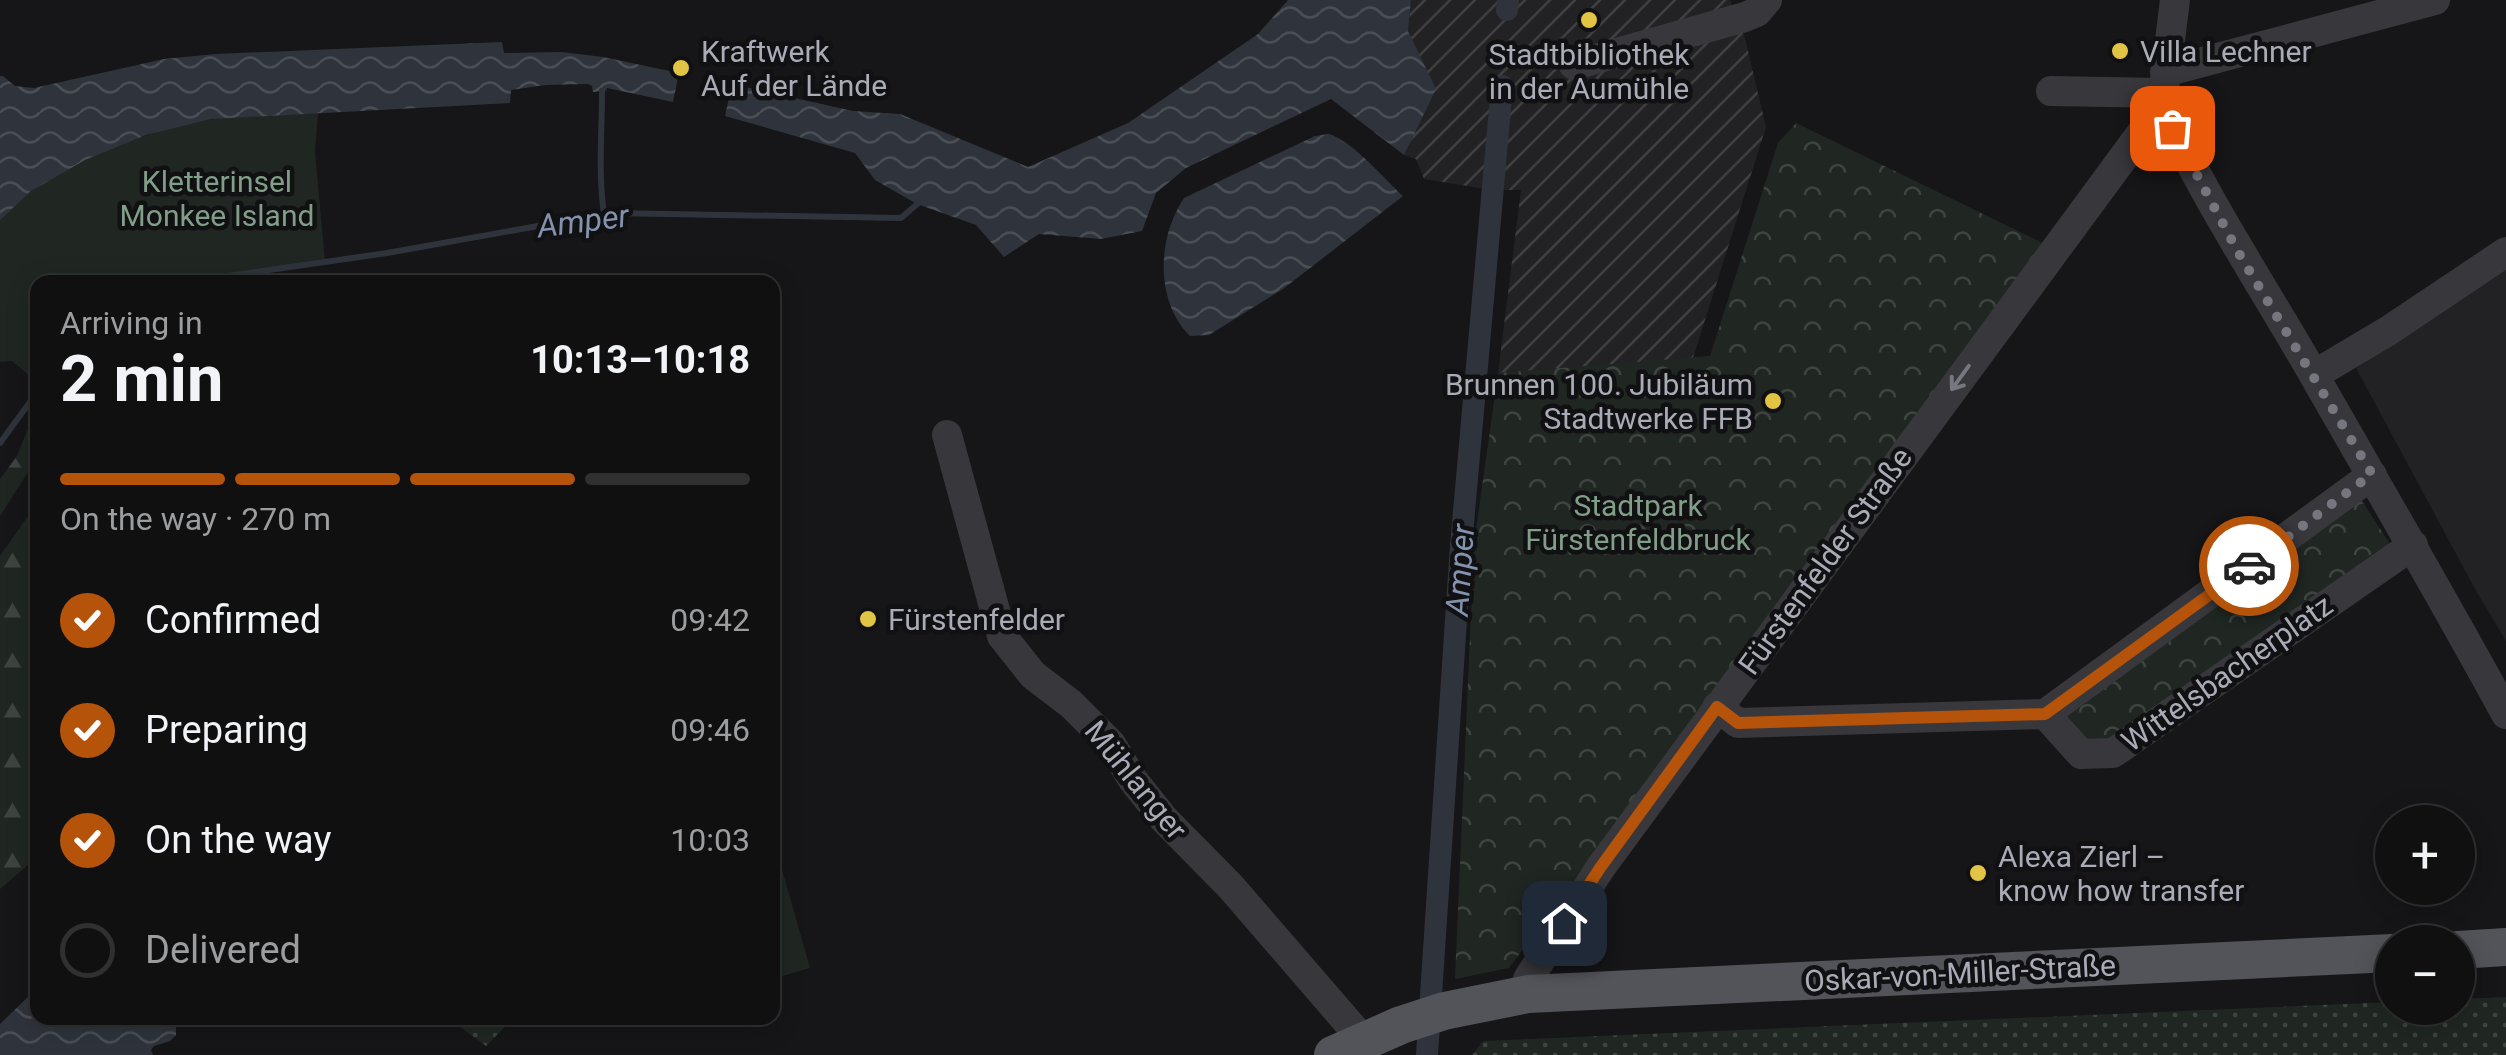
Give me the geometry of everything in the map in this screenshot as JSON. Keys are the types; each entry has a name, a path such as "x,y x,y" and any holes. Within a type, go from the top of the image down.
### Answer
{"main road":[{"path":"2475,949 2506,947"},
{"name":"Oskar-von-Miller-Straße","path":"1528,994 2375,954"},
{"path":"1349,1048 1444,1011 1528,994"}],"street":[{"path":"1574,65 1757,12 1766,0"},
{"name":"Fürstenfelder Straße","path":"1528,994 1528,979 1600,868 2018,299 2163,90 2176,0"},
{"path":"2051,90 2163,90 2435,0"},
{"path":"2163,90 2183,151 2238,252 2372,474 2506,714"},
{"path":"2314,375 2506,252"},
{"name":"Mühlanger","path":"947,435 1002,636 1033,674 1112,744 1164,820 1230,887 1352,1024 1349,1048"},
{"path":"1717,707 1738,723 2045,714 2372,474"},
{"name":"Wittelsbacherplatz","path":"2045,714 2081,754 2113,754 2412,545"}],"shaded area":[{"path":"1411,0 1730,0 1745,38 1766,127 1693,358 1498,373 1521,190 1491,190 1424,179 1416,159 1404,155 1435,89 1408,31"},
{"path":"2506,270 2506,641 2356,368"}],"green space":[{"name":"Kletterinsel Monkee Island","path":"318,113 315,152 325,262 235,275 30,275 30,376 12,361 0,362 0,220 19,201 68,168 125,143 182,125 249,115"},
{"name":"Stadtpark Fürstenfeldbruck","path":"1796,123 2045,244 1509,968 1455,979 1474,544 1498,373 1710,356 1778,143"},
{"path":"30,424 30,469 0,516 0,479 17,456"},
{"path":"2360,498 2392,547 2111,744 2086,743 2064,716"},
{"path":"30,513 30,863 0,889 0,556"},
{"path":"780,862 810,968 780,977"},
{"path":"2506,997 2506,1055 1472,1055 1483,1041 2375,1003 2375,1025 2475,1025 2475,998"},
{"path":"458,1025 507,1025 486,1046"}],"water":[{"path":"1288,0 1411,0 1408,31 1436,89 1404,155 1331,99 1186,168 1156,193 1142,231 1101,239 1039,234 1004,257 976,225 917,204 875,180 855,153 725,116 732,84 853,111 900,114 1028,167 1128,123 1258,34"},
{"path":"502,42 504,53 562,52 679,73 673,102 607,88 593,92 588,84 546,85 511,90 510,103 211,119 146,135 85,160 31,191 0,220 0,76 15,86 34,88 164,59"},
{"path":"1329,134 1358,152 1403,196 1283,289 1209,335 1190,336 1170,305 1164,269 1169,232 1184,198 1315,136"},
{"path":"30,995 30,1025 176,1025 176,1035 154,1046 153,1055 0,1055 0,1024"}],"waterway":[{"name":"Amper","path":"1507,10 1508,0"},
{"name":"Amper","path":"1427,1055 1461,545 1502,86"},
{"path":"602,91 604,214"},
{"name":"Amper","path":"235,275 387,253 611,213 901,218 922,200"},
{"name":"Amper","path":"0,443 30,402"}],"way so far":[{"path":"2172,128 2238,252 2372,474 2249,566"}],"place":[{"name":"Stadtbibliothek in der Aumühle","path":"1589,20"},
{"name":"Villa Lechner","path":"2120,51"},
{"name":"Kraftwerk Auf der Lände","path":"681,68"},
{"name":"Brunnen 100. Jubiläum Stadtwerke FFB","path":"1773,401"},
{"name":"Fürstenfelder","path":"868,619"},
{"name":"Alexa Zierl – know how transfer","path":"1978,873"}],"route":[{"path":"1564,923 1717,707 1738,723 2045,714 2249,566"}]}
